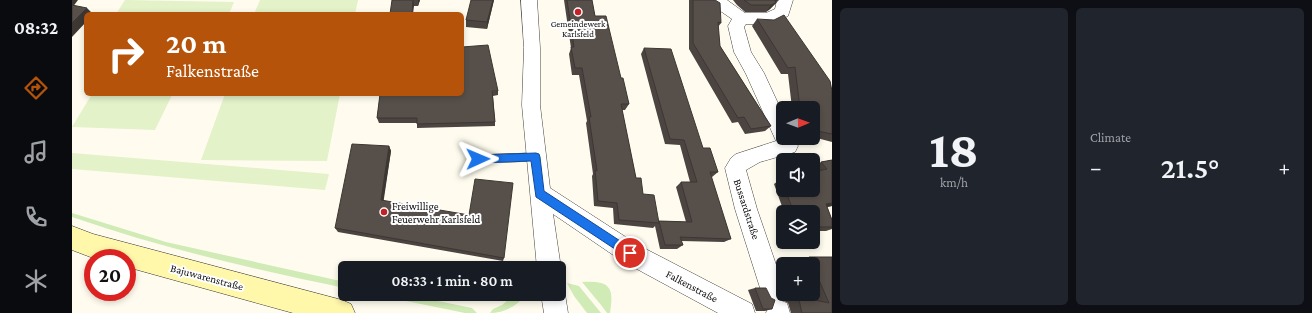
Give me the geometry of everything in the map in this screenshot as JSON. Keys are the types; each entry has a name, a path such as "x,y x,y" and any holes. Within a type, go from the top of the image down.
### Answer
{"main road":[{"name":"Bajuwarenstraße","path":"72,238 93,246 342,313"}],"street":[{"path":"529,0 532,48 531,105 548,261"},
{"path":"716,0 742,18 768,19 782,12 785,0"},
{"name":"Bussardstraße","path":"742,18 736,26 740,45 776,120"},
{"name":"Bussardstraße","path":"776,305 742,199 735,168 738,163 749,158 788,145"},
{"name":"Falkenstraße","path":"540,194 630,253 743,313"},
{"path":"554,301 556,313"}],"lane":[{"path":"478,159 536,157"}],"green space":[{"path":"125,0 234,2 230,12 117,12"},
{"path":"260,0 358,0 355,12 255,12"},
{"path":"91,96 172,96 155,130 72,127"},
{"path":"224,96 340,96 327,161 201,160"},
{"path":"72,153 329,174 325,190 72,169"},
{"path":"72,213 166,242 338,280 338,286 173,248 72,217"},
{"path":"582,282 598,282 608,287 611,296 610,313 607,313"},
{"path":"567,283 579,286 601,313 587,313 574,296"},
{"path":"406,301 438,301 472,308 477,313 465,313"},
{"path":"507,301 520,301 510,308 500,312 490,313 493,309"}],"building":[{"path":"392,0 413,0 412,12 390,12"},
{"path":"471,0 493,0 487,22 466,20"},
{"path":"567,0 592,0 595,16 606,16 629,104 621,104 636,178 641,178 643,194 654,195 659,223 619,220 617,203 598,201 595,170 597,171 589,117 591,117 582,68 575,68 571,47 574,47"},
{"path":"693,0 715,0 720,3 721,23 718,22 720,46 771,126 751,129 744,117 738,118 693,43"},
{"path":"744,0 775,0 776,3 771,5 751,5"},
{"path":"72,5 87,8 72,23"},
{"path":"784,15 830,81 832,91 832,134 820,131 820,101 799,101 795,67 788,68 757,19 774,20"},
{"path":"488,45 498,91 492,91 495,122 417,124 417,118 377,118 380,96 464,96 464,47"},
{"path":"644,48 671,49 703,148 710,148 718,172 710,172 731,239 680,237 683,245 665,245 659,221 692,222 681,182 697,182 684,140 670,139"},
{"name":"Freiwillige Feuerwehr Karlsfeld","path":"352,144 389,146 381,200 469,215 475,179 513,183 504,258 335,228"},
{"path":"832,160 832,203 826,204 832,220 832,227 820,227 820,205 791,205 788,197 820,197 820,170 827,169 821,162"},
{"path":"820,257 832,257 832,313 802,313 799,301 820,301 829,303 820,282"},
{"path":"755,288 766,288 771,298 775,300 772,309 763,309"}],"place":[{"name":"Gemeindewerk Karlsfeld","path":"578,12"},
{"name":"Freiwillige Feuerwehr Karlsfeld","path":"384,212"}],"route":[{"path":"478,159 536,157 540,194 630,253"}]}
